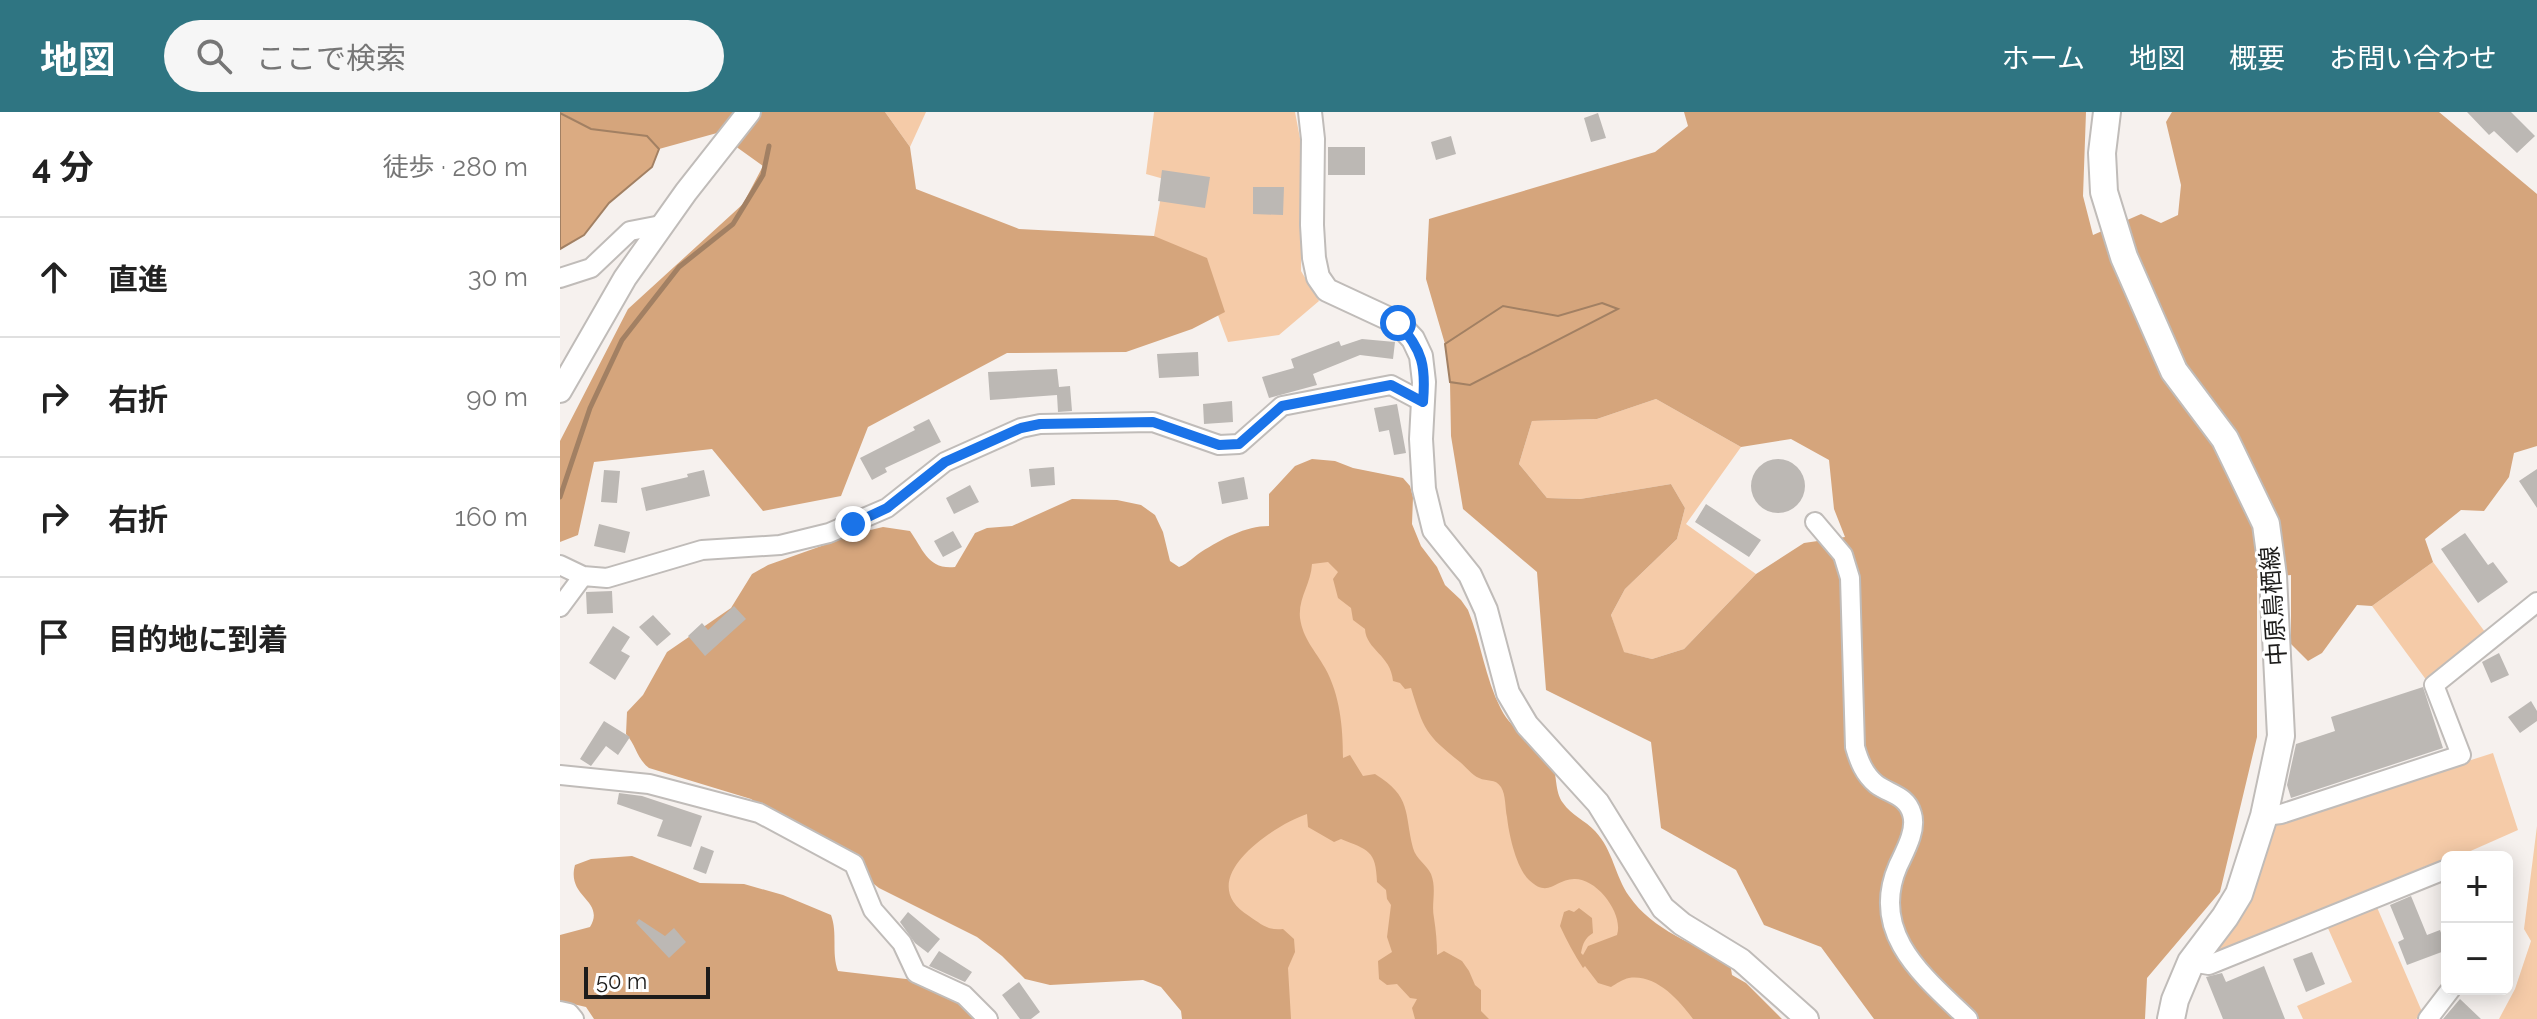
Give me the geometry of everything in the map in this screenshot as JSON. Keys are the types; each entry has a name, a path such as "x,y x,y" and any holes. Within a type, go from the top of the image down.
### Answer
{"main road":[{"name":"中原鳥栖線","path":"2107,112 2102,153 2104,192 2124,257 2174,371 2225,439 2266,524 2273,576 2281,736 2264,816 2239,894 2191,962 2175,1000 2171,1019"}],"street":[{"path":"560,391 596,326 661,225 749,112"},
{"path":"1310,112 1313,139 1312,225 1318,277 1327,290 1398,323 1413,339 1421,356 1424,382 1421,439 1424,489 1434,530 1470,575 1486,610 1508,693 1527,725 1598,803 1663,908 1682,924 1741,960 1807,1019"},
{"path":"560,278 591,268 630,231 661,225"},
{"path":"560,565 583,576 607,578 702,550 780,545 829,533 887,508 945,462 1021,428 1040,424 1153,422 1219,445 1239,444 1282,406 1391,385 1423,402"},
{"path":"1815,522 1843,555 1850,578 1855,747 1861,766 1876,784 1904,799 1913,815 1910,840 1890,885 1888,910 1894,933 1927,980 1968,1019"},
{"path":"560,607 583,576"},
{"path":"2264,816 2281,814 2461,755 2434,685 2537,602"},
{"path":"560,775 649,784 759,813 854,864 873,910 902,943 916,973 964,995 988,1019"},
{"path":"2191,962 2209,965 2441,871"},
{"path":"2428,1019 2446,995"},
{"path":"560,1011 569,1013 574,1019"}],"shaded area":[{"path":"560,112 885,112 910,147 916,189 1019,229 1154,236 1207,258 1225,312 1192,329 1126,352 1007,353 868,427 841,496 763,511 712,449 594,462 578,535 560,542 560,441 628,309 743,204 763,166 717,133 659,149 647,136 591,129"},
{"path":"885,112 926,112 910,147"},
{"path":"1154,112 1295,112 1302,149 1301,271 1319,301 1279,335 1228,342 1212,299 1154,236 1164,179 1146,174"},
{"path":"1684,112 2086,112 2083,196 2093,235 2141,214 2161,223 2178,215 2181,185 2166,122 2172,112 2439,112 2537,194 2537,446 2514,453 2509,477 2484,511 2461,510 2425,539 2433,562 2372,606 2357,605 2322,653 2308,661 2291,644 2291,575 2257,578 2257,737 2220,892 2147,978 2145,1019 1874,1019 1821,947 1764,925 1736,870 1661,828 1651,742 1546,690 1537,572 1463,509 1451,436 1450,382 1470,385 1602,303 1558,316 1503,306 1445,344 1426,279 1429,219 1655,152 1688,126","holes":["1656,399 1741,447 1791,439 1829,460 1834,509 1845,537 1804,543 1756,574 1684,649 1652,659 1624,652 1611,615 1625,589 1677,539 1685,508 1671,484 1580,499 1547,498 1519,464 1532,421 1597,419"]},
{"path":"560,113 591,129 647,136 659,149 652,167 609,203 584,235 560,249"},
{"path":"1602,303 1618,309 1470,385 1450,382 1445,344 1503,306 1558,316"},
{"path":"1656,399 1741,447 1686,524 1756,574 1684,649 1652,659 1623,652 1611,615 1625,589 1677,539 1685,508 1671,484 1580,499 1547,498 1519,464 1532,421 1597,419"},
{"path":"1312,459 1335,461 1353,468 1403,478 1410,486 1413,497 1412,524 1421,546 1437,567 1445,585 1468,610 1501,709 1511,724 1551,762 1563,803 1601,838 1624,888 1650,919 1675,936 1730,963 1732,975 1746,983 1782,1019 1693,1019 1674,997 1657,984 1629,978 1611,987 1598,983 1585,966 1583,968 1560,926 1564,912 1574,912 1579,908 1592,918 1593,933 1584,944 1583,955 1588,946 1617,935 1613,908 1600,891 1583,880 1567,880 1542,888 1524,874 1514,850 1501,787 1496,782 1474,775 1439,745 1427,730 1411,688 1405,689 1393,681 1388,665 1366,636 1365,629 1353,620 1351,608 1338,598 1333,579 1338,572 1328,562 1312,564 1300,618 1334,689 1341,723 1343,758 1350,755 1363,776 1375,774 1401,798 1414,852 1433,880 1437,955 1444,951 1462,961 1481,990 1481,1011 1489,1019 1415,1019 1412,1008 1417,999 1410,998 1397,984 1387,985 1379,979 1378,961 1392,952 1387,937 1391,905 1386,890 1377,882 1375,863 1369,853 1358,846 1341,839 1334,842 1308,827 1307,814 1275,830 1243,856 1233,871 1229,887 1233,902 1249,916 1269,928 1283,929 1294,939 1295,952 1288,968 1291,1019 1182,1019 1181,1011 1161,987 1143,980 1050,985 1025,979 977,937 879,888 838,856 751,799 649,768 626,734 627,712 643,695 667,652 731,608 752,574 768,565 883,527 910,531 932,562 955,567 975,533 987,528 1012,526 1072,499 1117,500 1141,505 1155,515 1170,561 1179,567 1234,534 1269,526 1269,494 1295,466"},
{"path":"1356,529 1543,806 1722,1019 1210,1019 1198,603"},
{"path":"2433,562 2485,632 2427,681 2372,606"},
{"path":"2493,753 2518,830 2471,851 2441,851 2441,864 2219,955 2213,945 2268,825"},
{"path":"2537,826 2537,1019 2499,1019 2513,995 2531,941 2524,929"},
{"path":"632,856 700,883 744,884 783,895 831,915 838,971 923,981 954,996 975,1019 594,1019 586,1007 560,1001 560,935 590,927 594,918 590,904 576,885 575,865 591,859"},
{"path":"2376,905 2423,1014 2416,1019 2303,1019 2297,1006 2352,982 2327,926"}],"building":[{"path":"2467,112 2511,112 2535,136 2517,153 2494,131 2489,135"},
{"path":"1598,113 1606,138 1591,142 1584,118"},
{"path":"1451,136 1456,154 1436,160 1431,142"},
{"path":"1328,147 1365,147 1365,175 1328,175"},
{"path":"1162,170 1210,177 1205,208 1158,201"},
{"path":"1253,187 1284,187 1283,215 1253,214"},
{"path":"1362,339 1395,342 1393,359 1360,355 1313,374 1317,385 1269,398 1262,377 1294,368 1291,359 1339,341 1341,346"},
{"path":"1198,352 1199,376 1159,378 1157,354"},
{"path":"1057,369 1059,387 1070,386 1072,411 1058,412 1057,395 990,400 988,372"},
{"path":"1232,401 1233,422 1204,424 1203,404"},
{"path":"1397,404 1406,453 1394,455 1389,430 1379,432 1374,408"},
{"path":"929,419 941,442 885,468 887,472 872,480 860,458 915,430 913,427"},
{"path":"1778,459 1797,467 1805,486 1797,505 1778,513 1759,505 1751,486 1759,467"},
{"path":"1054,467 1055,485 1031,487 1029,469"},
{"path":"2537,469 2537,508 2519,481"},
{"path":"604,470 620,471 617,503 601,502"},
{"path":"704,470 710,496 646,511 641,488"},
{"path":"1244,477 1248,499 1222,504 1218,482"},
{"path":"970,485 979,502 954,514 946,498"},
{"path":"1706,504 1761,540 1749,557 1695,522"},
{"path":"599,524 630,532 625,553 594,546"},
{"path":"953,531 962,547 943,557 934,541"},
{"path":"2465,533 2488,565 2493,562 2508,582 2478,603 2441,549"},
{"path":"612,591 613,613 587,614 586,592"},
{"path":"734,606 746,619 705,656 688,636 702,623 708,630"},
{"path":"653,615 671,634 657,646 639,627"},
{"path":"613,626 630,637 621,651 630,656 615,680 589,663"},
{"path":"2499,653 2509,675 2491,683 2482,662"},
{"path":"2423,687 2443,748 2291,798 2287,785 2296,744 2335,731 2331,717"},
{"path":"2531,701 2537,711 2537,721 2520,733 2508,717"},
{"path":"604,721 630,737 618,755 606,746 591,766 580,759"},
{"path":"619,793 642,796 702,816 691,847 657,836 663,820 617,804"},
{"path":"701,846 714,851 706,874 693,869"},
{"path":"2411,896 2427,935 2440,930 2441,952 2407,965 2398,942 2404,939 2390,905"},
{"path":"908,912 940,939 928,953 915,943 900,922"},
{"path":"639,919 665,936 674,928 686,942 669,958 636,923"},
{"path":"939,951 972,972 965,982 929,966"},
{"path":"2312,952 2325,984 2306,992 2293,959"},
{"path":"2264,966 2285,1019 2223,1019 2206,977 2222,973 2226,982"},
{"path":"1019,982 1040,1012 1031,1019 1020,1019 1002,995"},
{"path":"2460,999 2481,1019 2443,1019"}],"waterway":[{"path":"560,497 590,408 622,340 679,267 733,224 763,175 769,146"}],"route":[{"path":"853,524 887,508 945,462 1021,428 1040,424 1153,422 1219,445 1239,444 1282,406 1391,385 1423,402 1421,356 1413,339 1398,323"}]}
